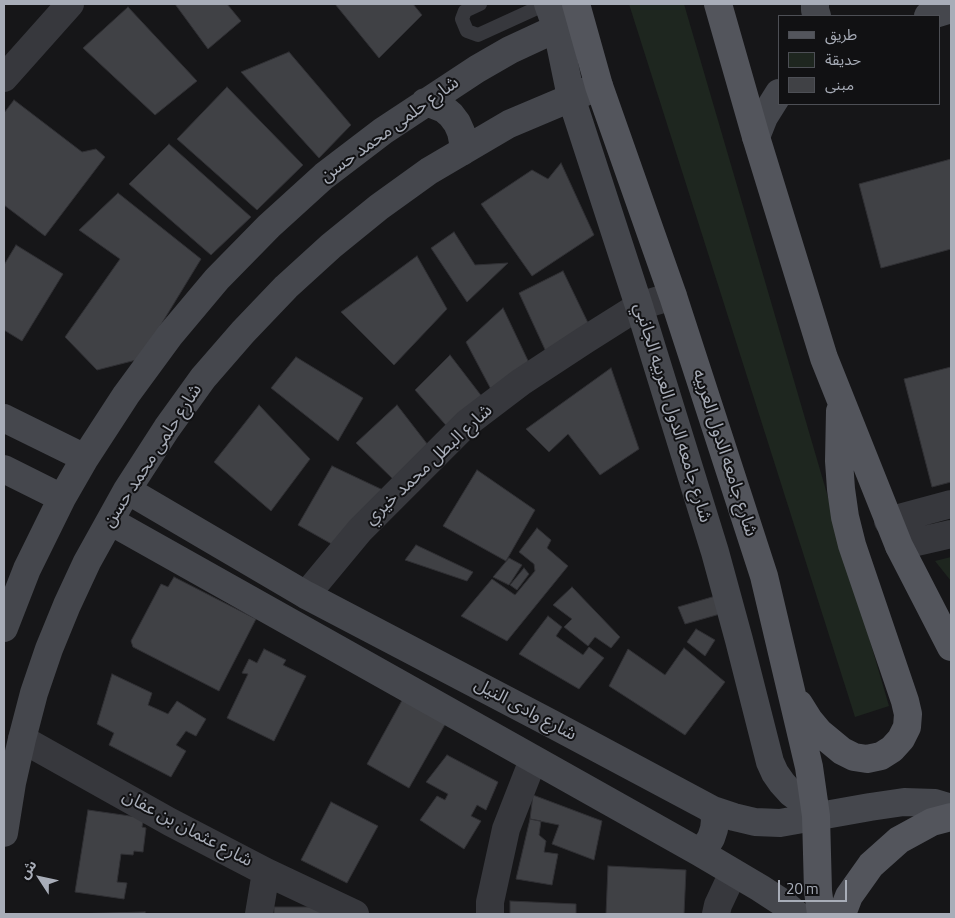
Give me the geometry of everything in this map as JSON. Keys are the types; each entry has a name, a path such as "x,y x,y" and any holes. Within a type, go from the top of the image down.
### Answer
{"main road":[{"path":"718,4 756,137 824,358 899,546 951,647"},
{"name":"شارع جامعه الدول العربيه","path":"570,17 599,86 673,296 764,576 809,767 816,811 818,891 821,914"},
{"path":"790,684 800,707 819,732 842,751 854,757 867,759 881,756 892,749 901,739 907,727 908,714 905,701 852,545 845,518 839,461 840,399"},
{"path":"842,914 849,896 871,865 899,840 932,822 951,817"}],"street":[{"path":"4,78 70,4"},
{"name":"شارع جامعه الدول العربيه الجانبي","path":"547,4 570,17 571,97 640,306 715,552 770,762 775,773 791,793 816,811"},
{"path":"931,15 951,9"},
{"name":"شارع حلمى محمد حسن","path":"4,628 27,570 62,498 86,458 126,395 170,336 217,279 269,226 324,176 383,131 477,69 570,17"},
{"name":"شارع حلمى محمد حسن","path":"4,833 22,738 34,693 60,622 87,562 127,490 167,428 203,378 243,332 286,288 331,246 379,207 429,171 509,124 599,86"},
{"path":"756,137 764,117 778,95"},
{"path":"425,102 444,109 457,123 463,142 462,152"},
{"name":"شارع البطل محمد خيري","path":"306,595 360,530 467,423 521,382 640,306 673,296"},
{"path":"4,418 86,458"},
{"path":"4,469 62,498"},
{"name":"شارع وادى النيل","path":"127,490 306,595 713,810 755,822 780,823 816,811 904,802 934,803 951,808"},
{"path":"888,520 951,504"},
{"path":"110,521 699,852 760,888 796,914"},
{"path":"899,546 951,534"},
{"name":"شارع عثمان بن عفان","path":"22,738 170,822 266,872 355,914"},
{"path":"490,914 490,902 506,829 533,760"},
{"path":"699,852 711,838 715,820 713,810"},
{"path":"259,914 266,872"},
{"path":"716,914 718,905 733,873"}],"lane":[{"path":"480,4 465,11 462,19 467,31 478,35 547,4"}],"green space":[{"path":"629,4 684,4 889,706 855,717"},
{"path":"951,557 951,581 935,561"}],"building":[{"path":"175,4 227,4 241,21 208,49"},
{"path":"335,4 413,4 422,15 379,58"},
{"path":"128,7 197,81 155,115 83,48"},
{"path":"289,52 351,125 319,158 241,72"},
{"path":"227,87 303,165 257,210 177,139"},
{"path":"14,100 82,152 96,149 105,157 45,236 4,205 4,113"},
{"path":"169,144 251,217 211,255 129,184"},
{"path":"951,159 951,249 881,268 859,184"},
{"path":"561,163 594,235 532,276 481,204 532,170 548,179"},
{"path":"118,193 201,259 140,359 97,370 65,337 120,259 79,230"},
{"path":"454,232 475,265 508,263 467,302 431,248"},
{"path":"16,245 63,274 22,341 4,330 4,265"},
{"path":"417,256 447,309 394,365 341,312"},
{"path":"563,271 590,327 548,356 519,293"},
{"path":"503,308 531,367 494,395 466,342"},
{"path":"450,355 483,398 451,431 415,390"},
{"path":"296,357 363,398 338,441 271,388"},
{"path":"951,367 951,482 932,487 904,379"},
{"path":"611,368 639,449 600,475 568,434 549,452 526,429"},
{"path":"259,405 310,459 271,511 214,462"},
{"path":"397,405 428,445 396,482 356,443"},
{"path":"332,466 385,491 337,547 298,525"},
{"path":"477,470 535,510 506,561 443,526"},
{"path":"537,528 551,540 547,548 568,566 507,641 461,616 492,579 515,595 535,571 534,564 519,552"},
{"path":"416,545 473,572 467,581 405,560"},
{"path":"509,558 522,565 509,585 493,577"},
{"path":"524,568 529,574 517,590 510,585"},
{"path":"174,577 256,619 219,691 133,647 131,641 161,584 168,587"},
{"path":"572,587 620,637 611,648 595,637 588,646 564,627 572,619 553,605"},
{"path":"719,595 727,612 685,624 678,607"},
{"path":"548,616 562,627 556,636 583,655 589,647 604,658 579,689 519,654"},
{"path":"696,629 715,640 705,656 687,642"},
{"path":"684,648 725,682 685,735 609,686 628,649 665,675"},
{"path":"264,649 286,660 283,665 306,676 274,741 227,718 248,674 242,673 249,659 257,663"},
{"path":"112,674 152,693 148,705 168,714 177,701 206,719 196,736 186,731 176,745 186,751 171,777 109,745 114,733 97,724"},
{"path":"405,695 447,721 409,788 367,764"},
{"path":"447,755 498,782 486,810 477,805 471,816 481,821 464,849 420,820 437,796 445,800 448,794 426,782"},
{"path":"533,795 602,821 594,860 552,844 559,825 530,819"},
{"path":"331,802 378,826 347,883 301,860"},
{"path":"88,810 144,818 142,827 146,828 143,852 134,851 133,855 121,854 117,882 127,883 124,899 75,892"},
{"path":"530,819 541,821 539,835 546,841 544,852 558,854 552,885 516,879"},
{"path":"608,866 686,870 684,914 606,914"},
{"path":"510,901 576,904 576,914 510,914"},
{"path":"274,907 324,907 324,914 274,914"},
{"path":"145,912 145,914 70,914"}]}
